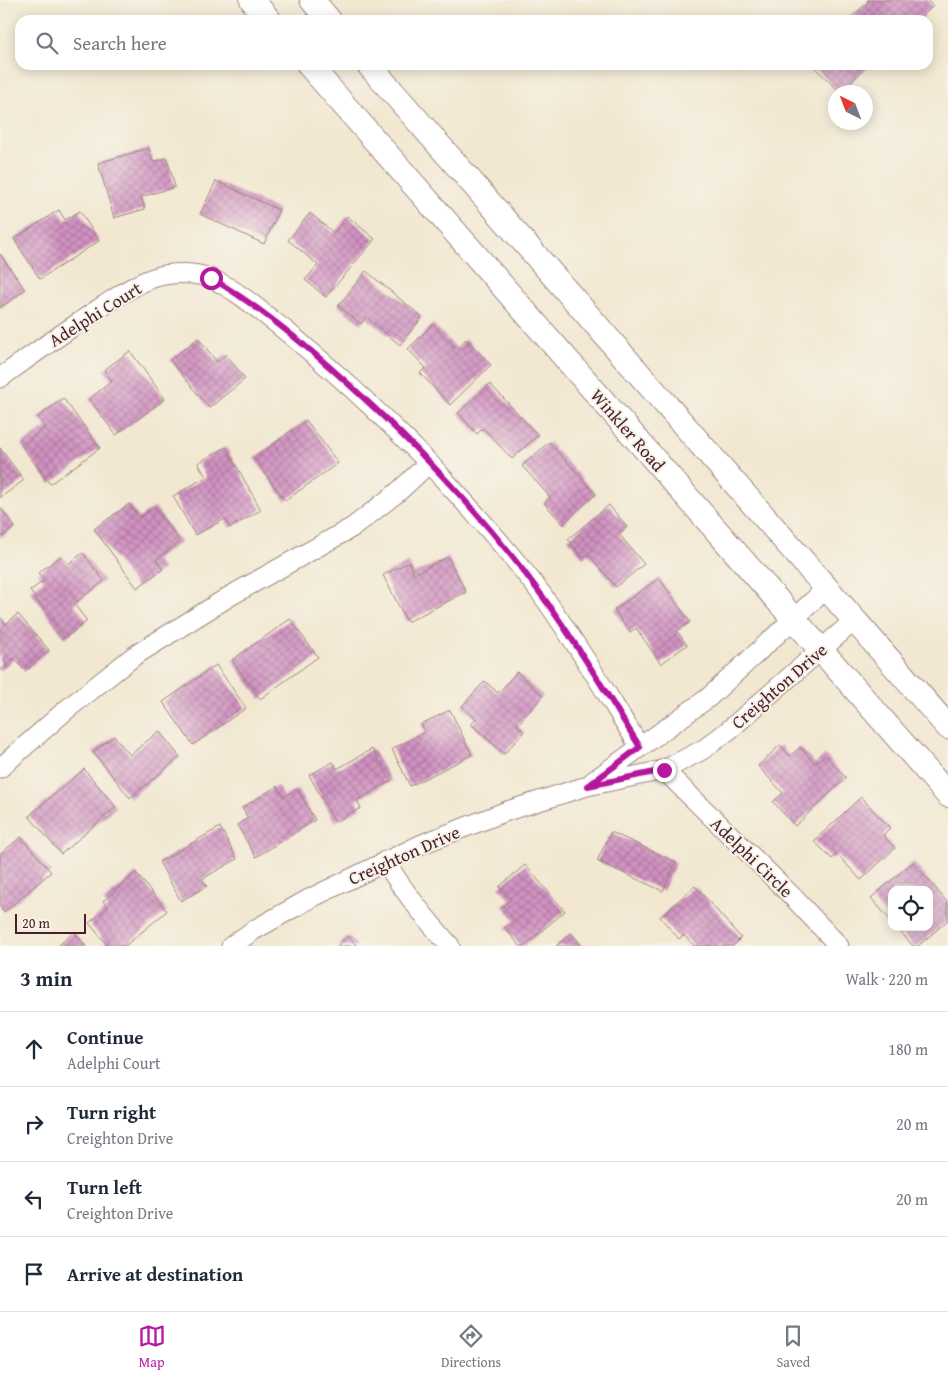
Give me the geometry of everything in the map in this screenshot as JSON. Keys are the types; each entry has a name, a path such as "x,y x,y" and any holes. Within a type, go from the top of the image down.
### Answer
{"street":[{"path":"252,0 265,15"},
{"path":"312,0 325,15"},
{"name":"Winkler Road","path":"313,70 948,795"},
{"path":"373,70 948,727"},
{"name":"Adelphi Court","path":"0,378 55,338 130,289 156,277 183,273 211,278 256,307 318,357 380,412 488,527 542,595 577,646 640,747"},
{"path":"0,768 66,710 134,656 230,596 353,526 398,492 429,463"},
{"name":"Creighton Drive","path":"588,786 708,698 828,588"},
{"name":"Creighton Drive","path":"230,946 309,898 422,844 507,811 588,786 664,770 711,744 855,620"},
{"name":"Adelphi Circle","path":"664,770 793,897 839,946"},
{"path":"385,861 400,886 416,907 450,946"}],"building":[{"path":"867,0 927,0 933,6 923,15 854,15 869,1"},
{"path":"817,70 864,70 848,85 833,85"},
{"path":"149,148 153,162 167,158 175,187 141,197 145,209 114,218 98,163"},
{"path":"216,181 279,210 264,244 200,214"},
{"path":"59,210 65,220 80,211 99,241 40,279 14,239"},
{"path":"310,213 334,233 347,216 375,239 326,297 305,280 318,265 288,240"},
{"path":"0,254 25,290 0,308"},
{"path":"366,271 422,317 400,345 366,317 361,324 338,306"},
{"path":"433,324 457,349 466,339 491,365 450,405 420,373 426,368 408,349"},
{"path":"198,338 217,362 226,354 245,379 209,408 170,360"},
{"path":"130,351 165,399 116,435 89,399 112,381 104,370"},
{"path":"490,384 538,435 512,459 483,428 477,434 458,413"},
{"path":"63,398 100,448 50,484 21,445 46,427 38,417"},
{"path":"306,420 338,463 285,501 254,458"},
{"path":"549,442 596,494 563,524 544,503 550,497 522,466"},
{"path":"226,447 261,510 230,528 225,519 195,535 173,496 206,477 198,463"},
{"path":"0,448 24,480 0,498"},
{"path":"129,504 139,518 155,507 180,542 156,560 163,569 137,588 94,529"},
{"path":"609,505 627,527 619,534 644,564 616,587 588,554 583,558 568,539"},
{"path":"0,507 15,527 0,538"},
{"path":"83,553 104,581 74,604 87,621 65,638 30,591 44,580 38,573 61,556 68,564"},
{"path":"448,557 466,592 407,622 383,575 409,562 414,574"},
{"path":"659,578 690,622 677,631 687,645 661,664 636,628 630,633 614,610"},
{"path":"18,614 49,650 25,671 14,658 0,671 0,617 6,624"},
{"path":"290,619 318,657 260,699 232,660"},
{"path":"216,665 246,708 193,745 163,702"},
{"path":"517,672 543,696 517,725 524,732 504,754 471,724 476,719 462,706 485,681 498,693"},
{"path":"450,710 472,755 410,786 392,749 425,732 421,724"},
{"path":"159,731 180,757 130,798 93,752 114,736 130,755"},
{"path":"780,745 790,756 800,747 815,764 825,755 846,778 795,826 773,802 783,793 758,766"},
{"path":"372,749 391,781 357,800 361,808 335,822 309,775 333,762 337,769"},
{"path":"84,769 116,807 61,854 29,816"},
{"path":"277,786 284,797 297,789 315,820 256,857 237,825 248,818 242,808"},
{"path":"861,797 890,828 883,835 895,848 861,880 837,854 832,859 814,841"},
{"path":"220,827 237,859 202,879 207,886 181,901 159,862"},
{"path":"611,832 676,862 663,891 597,861"},
{"path":"21,837 51,872 4,912 0,907 0,854"},
{"path":"913,862 948,903 948,920 918,946 913,946 900,931 933,931 933,886 888,886 888,917 871,898"},
{"path":"525,865 565,911 524,946 520,946 505,928 515,920 503,906 511,900 499,887"},
{"path":"136,873 167,911 125,946 108,946 89,923 108,907 103,901"},
{"path":"695,886 741,938 733,946 694,946 684,935 679,939 660,917"},
{"path":"74,932 86,946 58,946"},
{"path":"571,933 582,946 556,946"},
{"path":"348,936 357,946 337,946"}],"route":[{"path":"211,278 256,307 318,357 380,412 488,527 542,595 577,646 640,747 588,786 664,770"}]}
